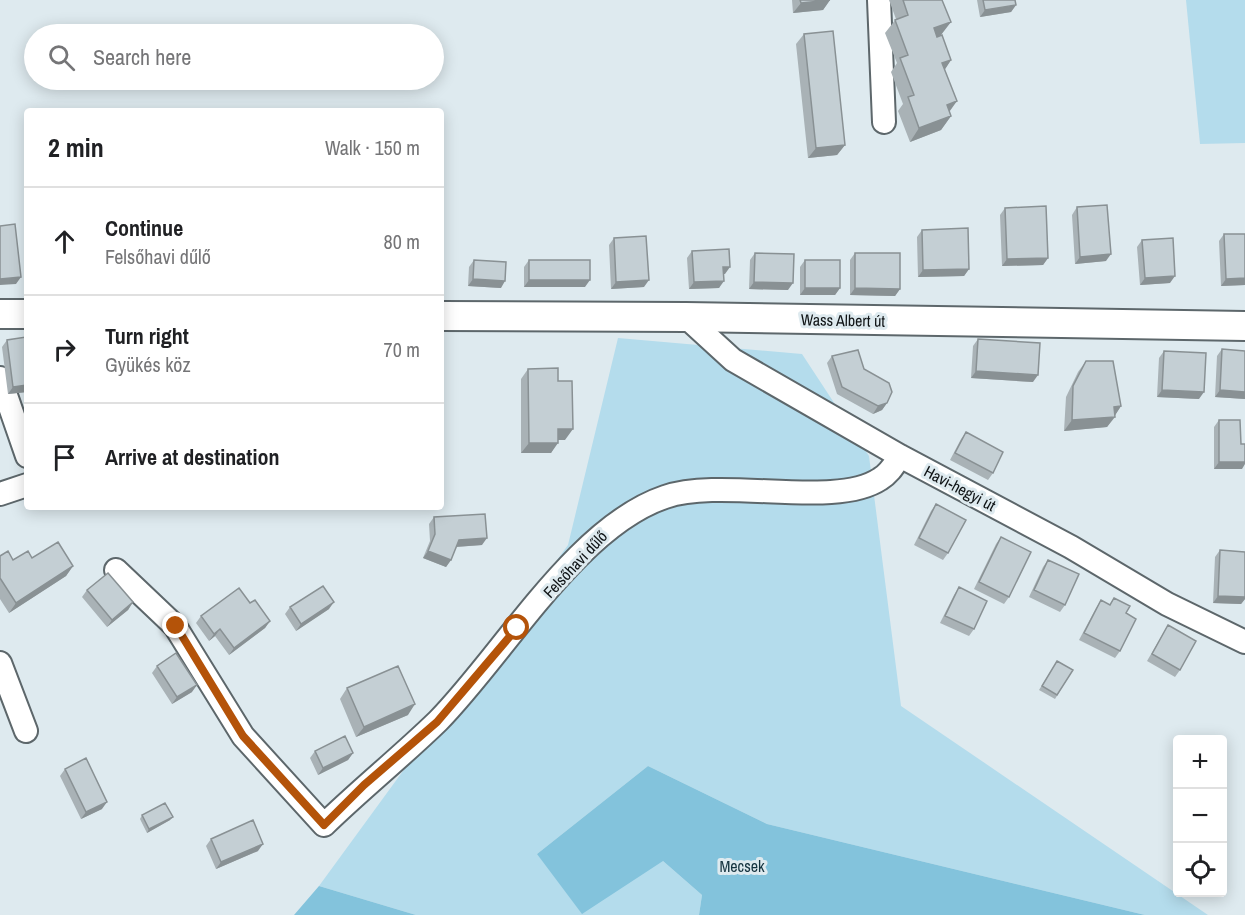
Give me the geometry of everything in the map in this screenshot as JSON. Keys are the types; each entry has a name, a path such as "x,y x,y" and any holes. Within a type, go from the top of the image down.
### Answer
{"street":[{"path":"879,0 884,122"},
{"path":"0,314 24,315"},
{"name":"Wass Albert út","path":"444,316 686,317 1245,326"},
{"name":"Havi-hegyi út","path":"686,317 733,360 900,456 1071,547 1167,604 1245,642"},
{"path":"0,378 24,447"},
{"name":"Felsőhavi dűlő","path":"116,570 176,626 243,736 324,825 364,785 437,722 578,558 617,521 638,508 693,489 822,491 849,489 878,481 891,471 900,456"},
{"path":"0,494 24,486"},
{"path":"0,663 26,731"}],"shaded area":[{"path":"1186,0 1245,0 1245,143 1200,144"},
{"path":"618,338 802,354 869,456 901,706 1173,891 1173,897 1182,897 1208,915 1145,915 767,824 648,766 537,854 663,861 702,895 699,915 416,915 319,886 568,545"}],"green space":[{"name":"Mecsek","path":"648,766 767,824 1145,915 699,915 702,895 663,861 582,914 537,854"},
{"path":"319,886 416,915 294,915"}],"building":[{"path":"800,0 830,0 801,3"},
{"path":"903,0 942,0 951,22 934,28 937,37 942,35 951,60 942,63 957,101 947,105 951,116 919,128 908,97 914,95 900,58 908,55 895,20 908,15"},
{"path":"983,0 1015,0 1016,5 985,10"},
{"path":"833,31 845,145 816,148 804,34"},
{"path":"1107,205 1111,254 1080,257 1077,207"},
{"path":"1046,206 1048,258 1007,259 1005,208"},
{"path":"15,224 21,277 0,279 0,226"},
{"path":"968,228 969,269 923,270 922,230"},
{"path":"1224,234 1245,234 1245,278 1226,279"},
{"path":"646,236 649,280 616,282 614,238"},
{"path":"1173,238 1175,276 1145,278 1142,240"},
{"path":"729,249 730,267 723,267 724,281 694,282 692,251"},
{"path":"755,253 794,254 793,283 754,282"},
{"path":"855,253 900,253 900,289 855,288"},
{"path":"474,260 506,262 505,281 473,279"},
{"path":"529,260 590,260 590,280 529,280"},
{"path":"805,260 840,260 840,288 805,288"},
{"path":"24,337 24,385 13,387 7,340"},
{"path":"978,339 1040,343 1038,375 976,371"},
{"path":"1222,349 1245,351 1245,392 1220,390"},
{"path":"858,350 864,369 889,383 892,392 887,403 878,406 842,387 832,356"},
{"path":"1164,351 1206,353 1204,392 1162,390"},
{"path":"1086,361 1113,361 1121,406 1114,407 1115,417 1072,420 1073,386"},
{"path":"558,368 558,381 572,381 573,429 558,429 558,443 529,443 528,369"},
{"path":"1219,420 1240,420 1241,444 1245,444 1245,462 1219,462"},
{"path":"966,432 1003,452 993,473 955,453"},
{"path":"936,504 966,520 948,553 919,538"},
{"path":"485,514 487,538 459,540 451,560 428,551 435,534 434,517"},
{"path":"1001,537 1031,552 1009,597 979,582"},
{"path":"58,542 73,566 16,603 0,578 0,556 8,551 13,560 28,551 32,558"},
{"path":"1220,550 1245,552 1245,597 1218,596"},
{"path":"1048,560 1079,574 1065,605 1034,590"},
{"path":"108,573 133,602 112,620 87,590"},
{"path":"323,586 334,602 301,624 290,607"},
{"path":"959,587 987,601 974,629 945,616"},
{"path":"239,588 250,603 255,600 270,621 234,648 220,629 214,634 201,616"},
{"path":"1114,598 1130,606 1126,613 1136,619 1120,651 1084,633 1101,600 1110,605"},
{"path":"1168,625 1196,641 1180,670 1152,654"},
{"path":"176,653 197,685 177,697 157,666"},
{"path":"1057,661 1073,670 1057,695 1042,686"},
{"path":"398,666 415,704 364,727 347,688"},
{"path":"345,736 353,753 323,768 315,751"},
{"path":"86,758 107,802 86,812 65,769"},
{"path":"165,803 173,817 149,829 142,815"},
{"path":"253,820 263,844 221,862 211,839"}],"route":[{"path":"176,626 243,736 324,825 364,785 437,722 517,628"}]}
